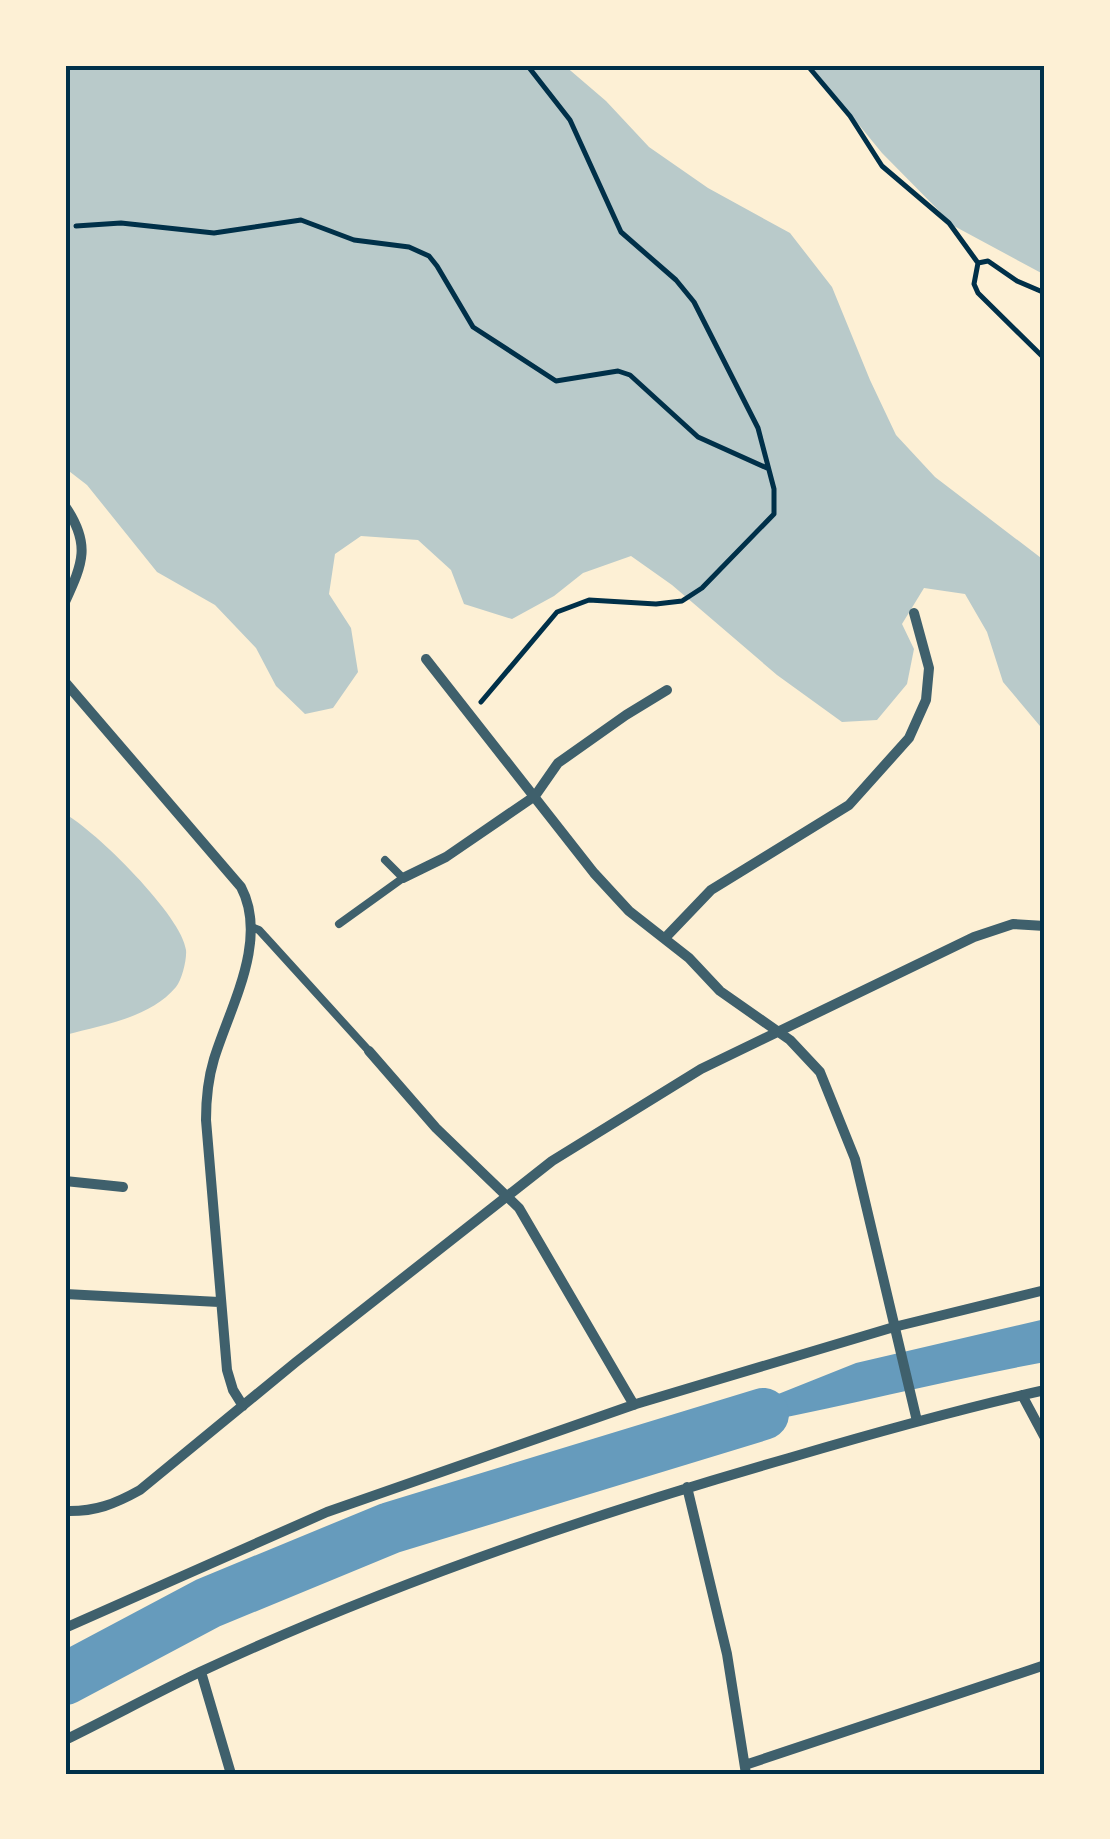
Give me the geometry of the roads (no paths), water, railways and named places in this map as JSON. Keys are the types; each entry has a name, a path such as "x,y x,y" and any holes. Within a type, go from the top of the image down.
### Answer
{"street":[{"path":"65,506 81,533 83,550 81,569 65,602"},
{"path":"664,938 712,890 848,805 909,738 926,700 929,668 914,613"},
{"path":"426,658 594,873 629,911 689,958 720,992 790,1040 820,1072 855,1158 916,1417"},
{"path":"65,682 240,887 248,902 248,956 212,1063 206,1094 227,1370 233,1390 244,1406"},
{"path":"403,878 446,857 535,796 558,763 666,690"},
{"path":"65,1510 92,1511 140,1490 552,1162 701,1069 984,933 1014,924 1045,926"},
{"path":"369,1051 436,1128 507,1196 536,1232 634,1405"},
{"path":"65,1181 122,1187"},
{"path":"65,1628 326,1512 634,1405 1045,1290"},
{"path":"65,1294 219,1302"},
{"path":"65,1740 201,1672 412,1583 687,1487 916,1417 1045,1390"},
{"path":"1022,1395 1045,1438"},
{"path":"687,1487 724,1640 745,1770 1045,1665"},
{"path":"201,1672 209,1688 232,1774"}],"lane":[{"path":"339,924 403,878 385,860"},
{"path":"251,927 270,942 369,1051"}],"water":[{"path":"1045,1319 1045,1362 663,1440 856,1363"}],"waterway":[{"path":"65,1679 208,1603 390,1528 763,1414"}]}
